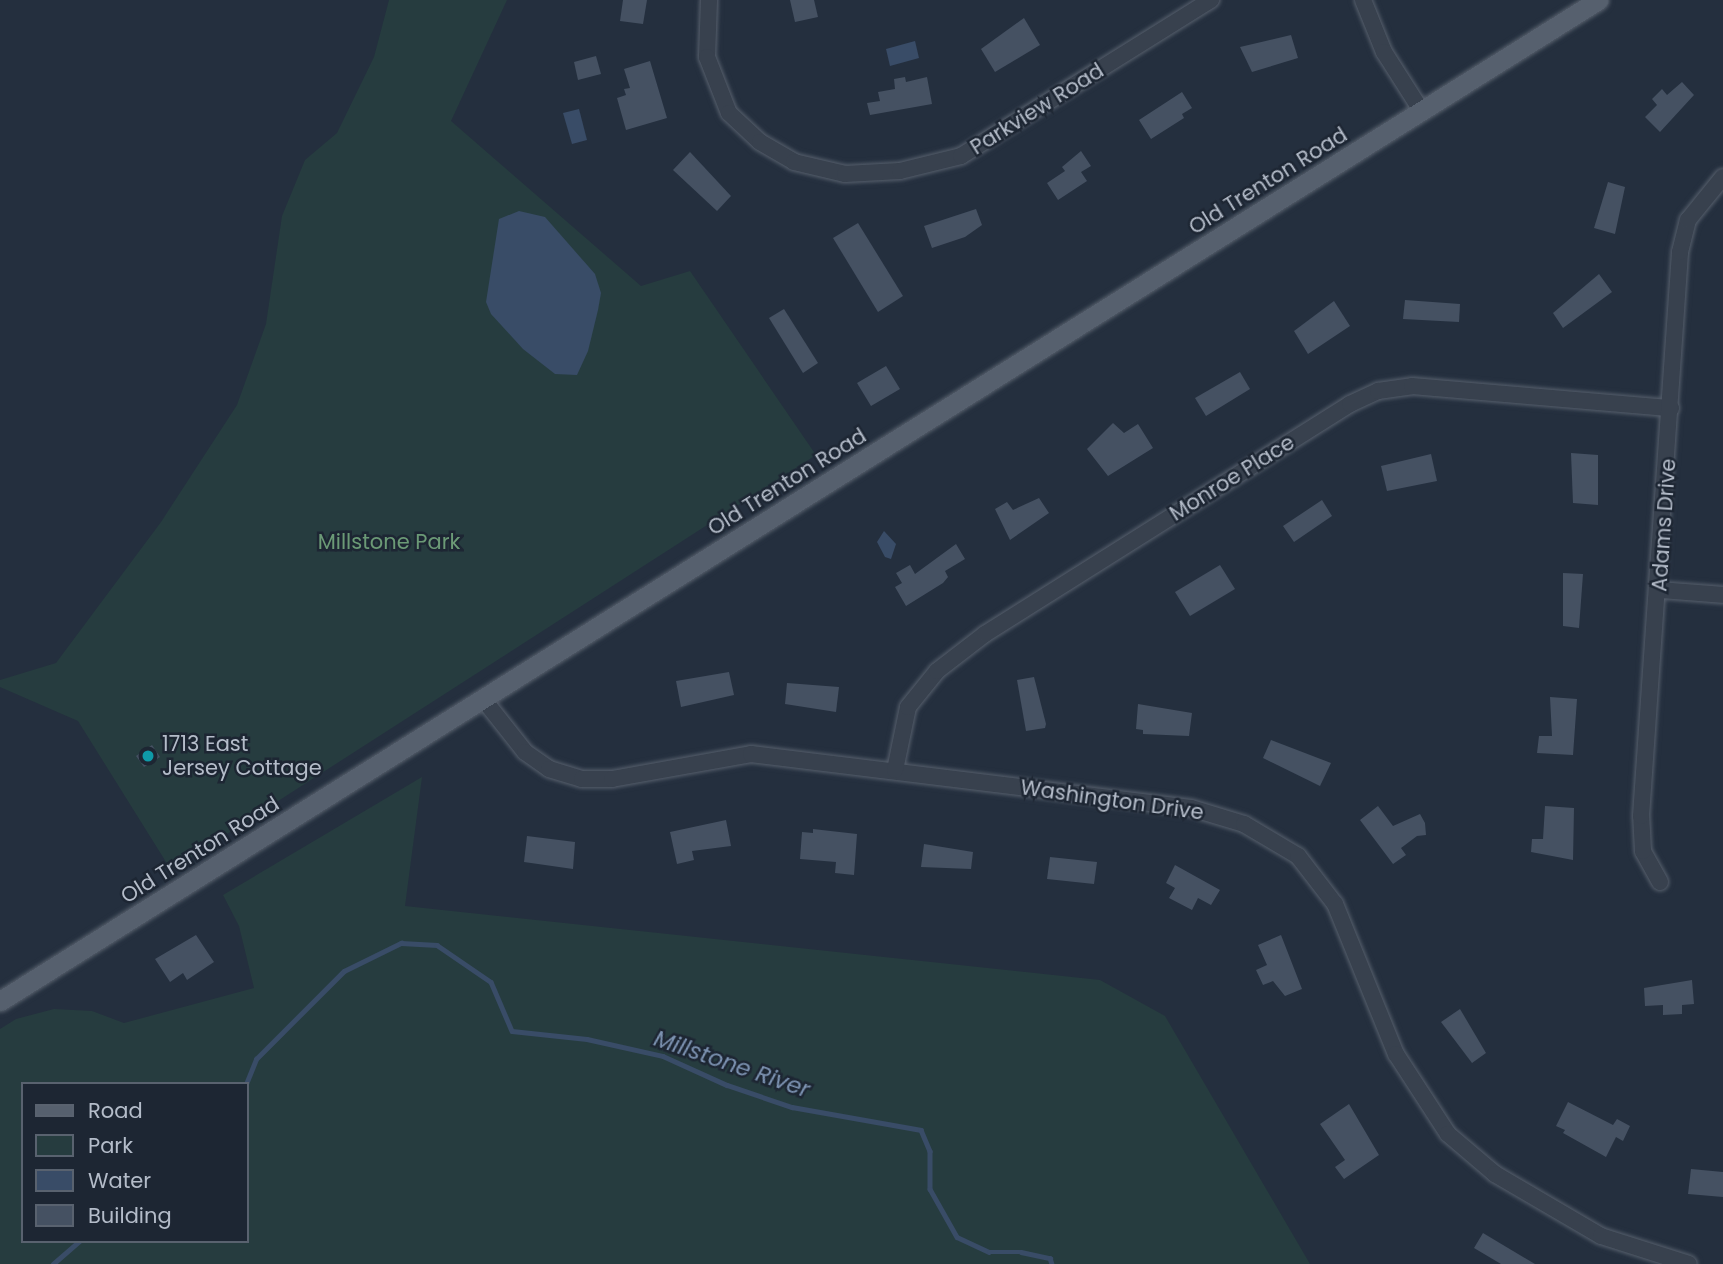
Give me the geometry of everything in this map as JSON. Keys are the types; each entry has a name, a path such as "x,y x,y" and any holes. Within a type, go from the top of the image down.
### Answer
{"main road":[{"name":"Old Trenton Road","path":"0,1001 1598,0"}],"street":[{"name":"Parkview Road","path":"709,0 707,57 729,113 760,142 794,162 845,174 900,171 961,156 1211,0"},
{"path":"1363,0 1384,52 1421,110"},
{"name":"Adams Drive","path":"1660,882 1643,851 1641,816 1660,590 1680,252 1688,220 1723,177"},
{"name":"Monroe Place","path":"895,771 908,707 937,671 996,626 1359,400 1378,391 1412,386 1671,408"},
{"path":"1660,590 1723,595"},
{"name":"Washington Drive","path":"484,700 525,752 548,769 582,779 612,779 751,754 1191,807 1244,824 1298,856 1335,904 1396,1054 1448,1134 1495,1174 1601,1236 1689,1264"}],"green space":[{"name":"Millstone Park","path":"389,0 507,0 451,121 641,286 690,271 816,455 171,870 78,721 0,687 0,680 56,663 161,522 237,405 266,324 282,216 305,160 337,133 374,57"},
{"path":"422,777 405,906 1100,980 1165,1016 1310,1264 0,1264 0,1029 16,1019 54,1009 92,1011 124,1023 254,988 239,926 223,895"}],"water":[{"path":"915,41 919,58 890,66 886,49"},
{"path":"579,109 587,140 572,144 563,113"},
{"path":"519,211 545,217 595,274 601,293 598,310 588,351 577,375 555,374 523,349 491,314 486,302 499,219"},
{"path":"884,531 896,544 891,559 885,557 877,542"}],"building":[{"path":"623,0 647,0 643,24 620,21"},
{"path":"790,0 814,0 818,17 795,22"},
{"path":"1024,18 1040,45 995,72 981,49"},
{"path":"1291,35 1298,58 1252,72 1240,47"},
{"path":"596,56 601,74 578,80 574,62"},
{"path":"650,61 667,118 626,130 617,98 626,95 624,89 630,88 624,69"},
{"path":"905,77 906,82 927,77 932,104 870,115 867,103 880,101 878,92 895,89 894,79"},
{"path":"1682,82 1694,95 1660,132 1645,117 1657,105 1652,99 1662,89 1667,95"},
{"path":"1182,92 1192,108 1182,114 1184,118 1151,139 1139,120"},
{"path":"1081,151 1091,166 1081,172 1087,181 1058,200 1047,183 1065,171 1062,167"},
{"path":"690,152 731,196 717,211 673,170"},
{"path":"1608,182 1625,187 1615,234 1594,228"},
{"path":"976,209 982,225 965,237 932,248 924,226"},
{"path":"858,223 903,296 878,312 833,238"},
{"path":"1599,274 1612,292 1563,328 1553,313"},
{"path":"1405,300 1460,304 1459,322 1403,319"},
{"path":"1334,301 1350,326 1308,354 1294,331"},
{"path":"784,309 818,363 803,373 769,318"},
{"path":"886,366 900,389 871,406 857,383"},
{"path":"1240,372 1250,389 1206,416 1195,398"},
{"path":"1113,423 1124,433 1138,424 1153,448 1108,476 1087,449"},
{"path":"1571,453 1598,455 1598,505 1573,503"},
{"path":"1431,454 1437,481 1387,491 1381,466"},
{"path":"1039,498 1049,513 1010,540 995,509 1007,502 1013,510"},
{"path":"1322,500 1332,516 1294,542 1283,526"},
{"path":"956,544 965,559 945,571 948,577 943,583 906,606 895,587 902,583 896,573 910,565 915,574"},
{"path":"1220,565 1235,589 1190,616 1175,592"},
{"path":"1563,573 1583,574 1579,628 1563,626"},
{"path":"729,672 734,695 681,707 676,681"},
{"path":"1034,677 1046,724 1045,728 1026,731 1017,680"},
{"path":"787,683 839,687 836,712 785,704"},
{"path":"1550,697 1577,699 1573,755 1537,753 1539,736 1552,736"},
{"path":"1138,704 1192,713 1189,736 1143,734 1143,730 1136,729"},
{"path":"1271,740 1331,763 1320,786 1263,758"},
{"name":"1713 East Jersey Cottage","path":"152,745 160,757 144,767 136,756"},
{"path":"1378,806 1393,826 1420,814 1425,823 1426,835 1417,836 1401,848 1406,855 1393,864 1360,820"},
{"path":"1545,806 1574,808 1573,860 1531,852 1532,839 1543,839"},
{"path":"726,820 731,846 692,851 694,860 677,864 670,832"},
{"path":"813,829 857,834 854,875 835,873 836,862 800,859 802,832 813,833"},
{"path":"527,836 575,842 573,869 524,862"},
{"path":"924,844 973,852 971,869 921,867"},
{"path":"1050,857 1097,862 1094,884 1047,879"},
{"path":"1175,865 1220,890 1211,905 1198,898 1192,910 1169,898 1175,888 1166,883"},
{"path":"196,935 214,962 187,980 183,973 170,982 155,959"},
{"path":"1281,935 1302,989 1285,996 1273,981 1263,985 1256,970 1267,965 1258,945"},
{"path":"1692,980 1694,1004 1682,1005 1682,1014 1663,1015 1663,1005 1645,1006 1644,988"},
{"path":"1460,1009 1486,1053 1472,1063 1441,1022"},
{"path":"1568,1102 1613,1125 1617,1119 1630,1126 1623,1141 1616,1137 1606,1157 1563,1133 1565,1130 1556,1126"},
{"path":"1349,1104 1379,1155 1344,1179 1335,1167 1345,1160 1320,1124"},
{"path":"1691,1169 1723,1172 1723,1197 1688,1194"},
{"path":"1483,1233 1535,1264 1501,1264 1474,1248"}],"waterway":[{"name":"Millstone River","path":"247,1082 256,1059 344,971 401,943 437,945 491,982 512,1031 587,1039 663,1056 727,1085 792,1107 921,1130 930,1151 930,1189 957,1237 989,1252 1021,1252 1050,1258 1052,1264"},
{"name":"Millstone River","path":"53,1264 77,1243"}],"place":[{"name":"1713 East Jersey Cottage","path":"148,756"}]}
